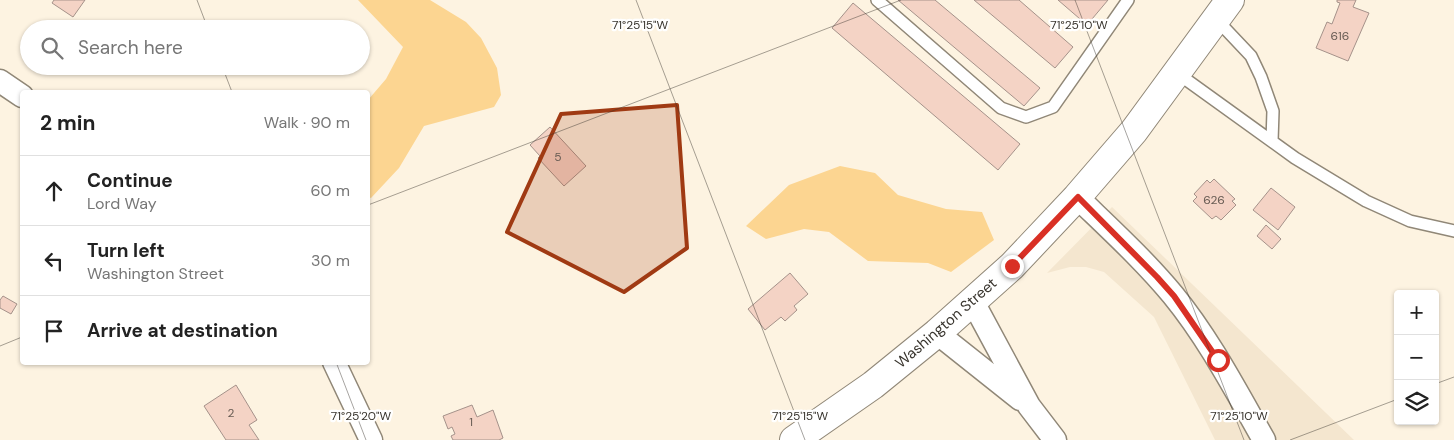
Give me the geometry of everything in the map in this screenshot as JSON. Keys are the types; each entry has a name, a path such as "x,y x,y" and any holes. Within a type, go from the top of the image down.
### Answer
{"main road":[{"name":"Washington Street","path":"794,440 873,386 973,302 1012,266 1078,197 1134,131 1223,9"}],"street":[{"path":"0,81 20,95"},
{"path":"1078,197 1174,296 1203,337 1264,440"},
{"path":"973,302 1029,406 1055,440"},
{"path":"937,333 1029,406"},
{"path":"335,365 371,440"}],"lane":[{"path":"877,0 1001,108 1026,117 1053,107 1128,0"},
{"path":"1223,9 1251,56 1261,77 1272,111 1272,141"},
{"path":"1177,73 1295,158 1366,200 1410,221 1454,231"}],"highlighted area":[{"path":"677,105 687,248 624,292 507,232 561,114"}],"shaded area":[{"path":"358,0 430,0 466,22 481,38 497,68 501,95 494,107 424,126 399,168 371,198 370,98 386,79 403,47"},
{"path":"840,166 875,173 898,195 946,209 982,212 994,240 951,272 928,263 868,261 829,232 804,229 766,239 746,226 789,185"},
{"path":"1112,207 1354,440 1215,440 1154,317 1104,272 1086,267 1070,267 1047,273"}],"building":[{"path":"54,0 85,0 73,17 52,3"},
{"path":"898,0 935,0 1040,88 1024,106"},
{"path":"974,0 1019,0 1073,47 1055,68"},
{"path":"1058,0 1108,0 1087,25"},
{"path":"1337,0 1356,0 1353,7 1369,13 1348,61 1316,48 1327,22 1332,24 1340,3"},
{"path":"853,3 1020,144 998,170 832,28"},
{"path":"550,127 586,166 564,186 538,158 540,156 530,145"},
{"path":"1214,179 1235,199 1232,201 1236,205 1221,220 1216,216 1212,219 1193,201 1197,197 1194,194 1207,180 1210,183"},
{"path":"1271,188 1295,207 1278,230 1253,210"},
{"path":"1266,225 1281,239 1272,249 1257,236"},
{"path":"790,273 808,294 794,306 797,310 785,321 781,317 765,330 748,309"},
{"path":"3,296 17,304 11,314 0,308 0,300"},
{"path":"236,385 257,420 249,425 259,440 226,440 204,406"},
{"path":"472,405 477,417 493,410 503,438 499,440 453,440 451,436 455,434 452,427 448,429 443,416"}],"route":[{"path":"1012,266 1078,197 1174,296 1218,360"}]}
